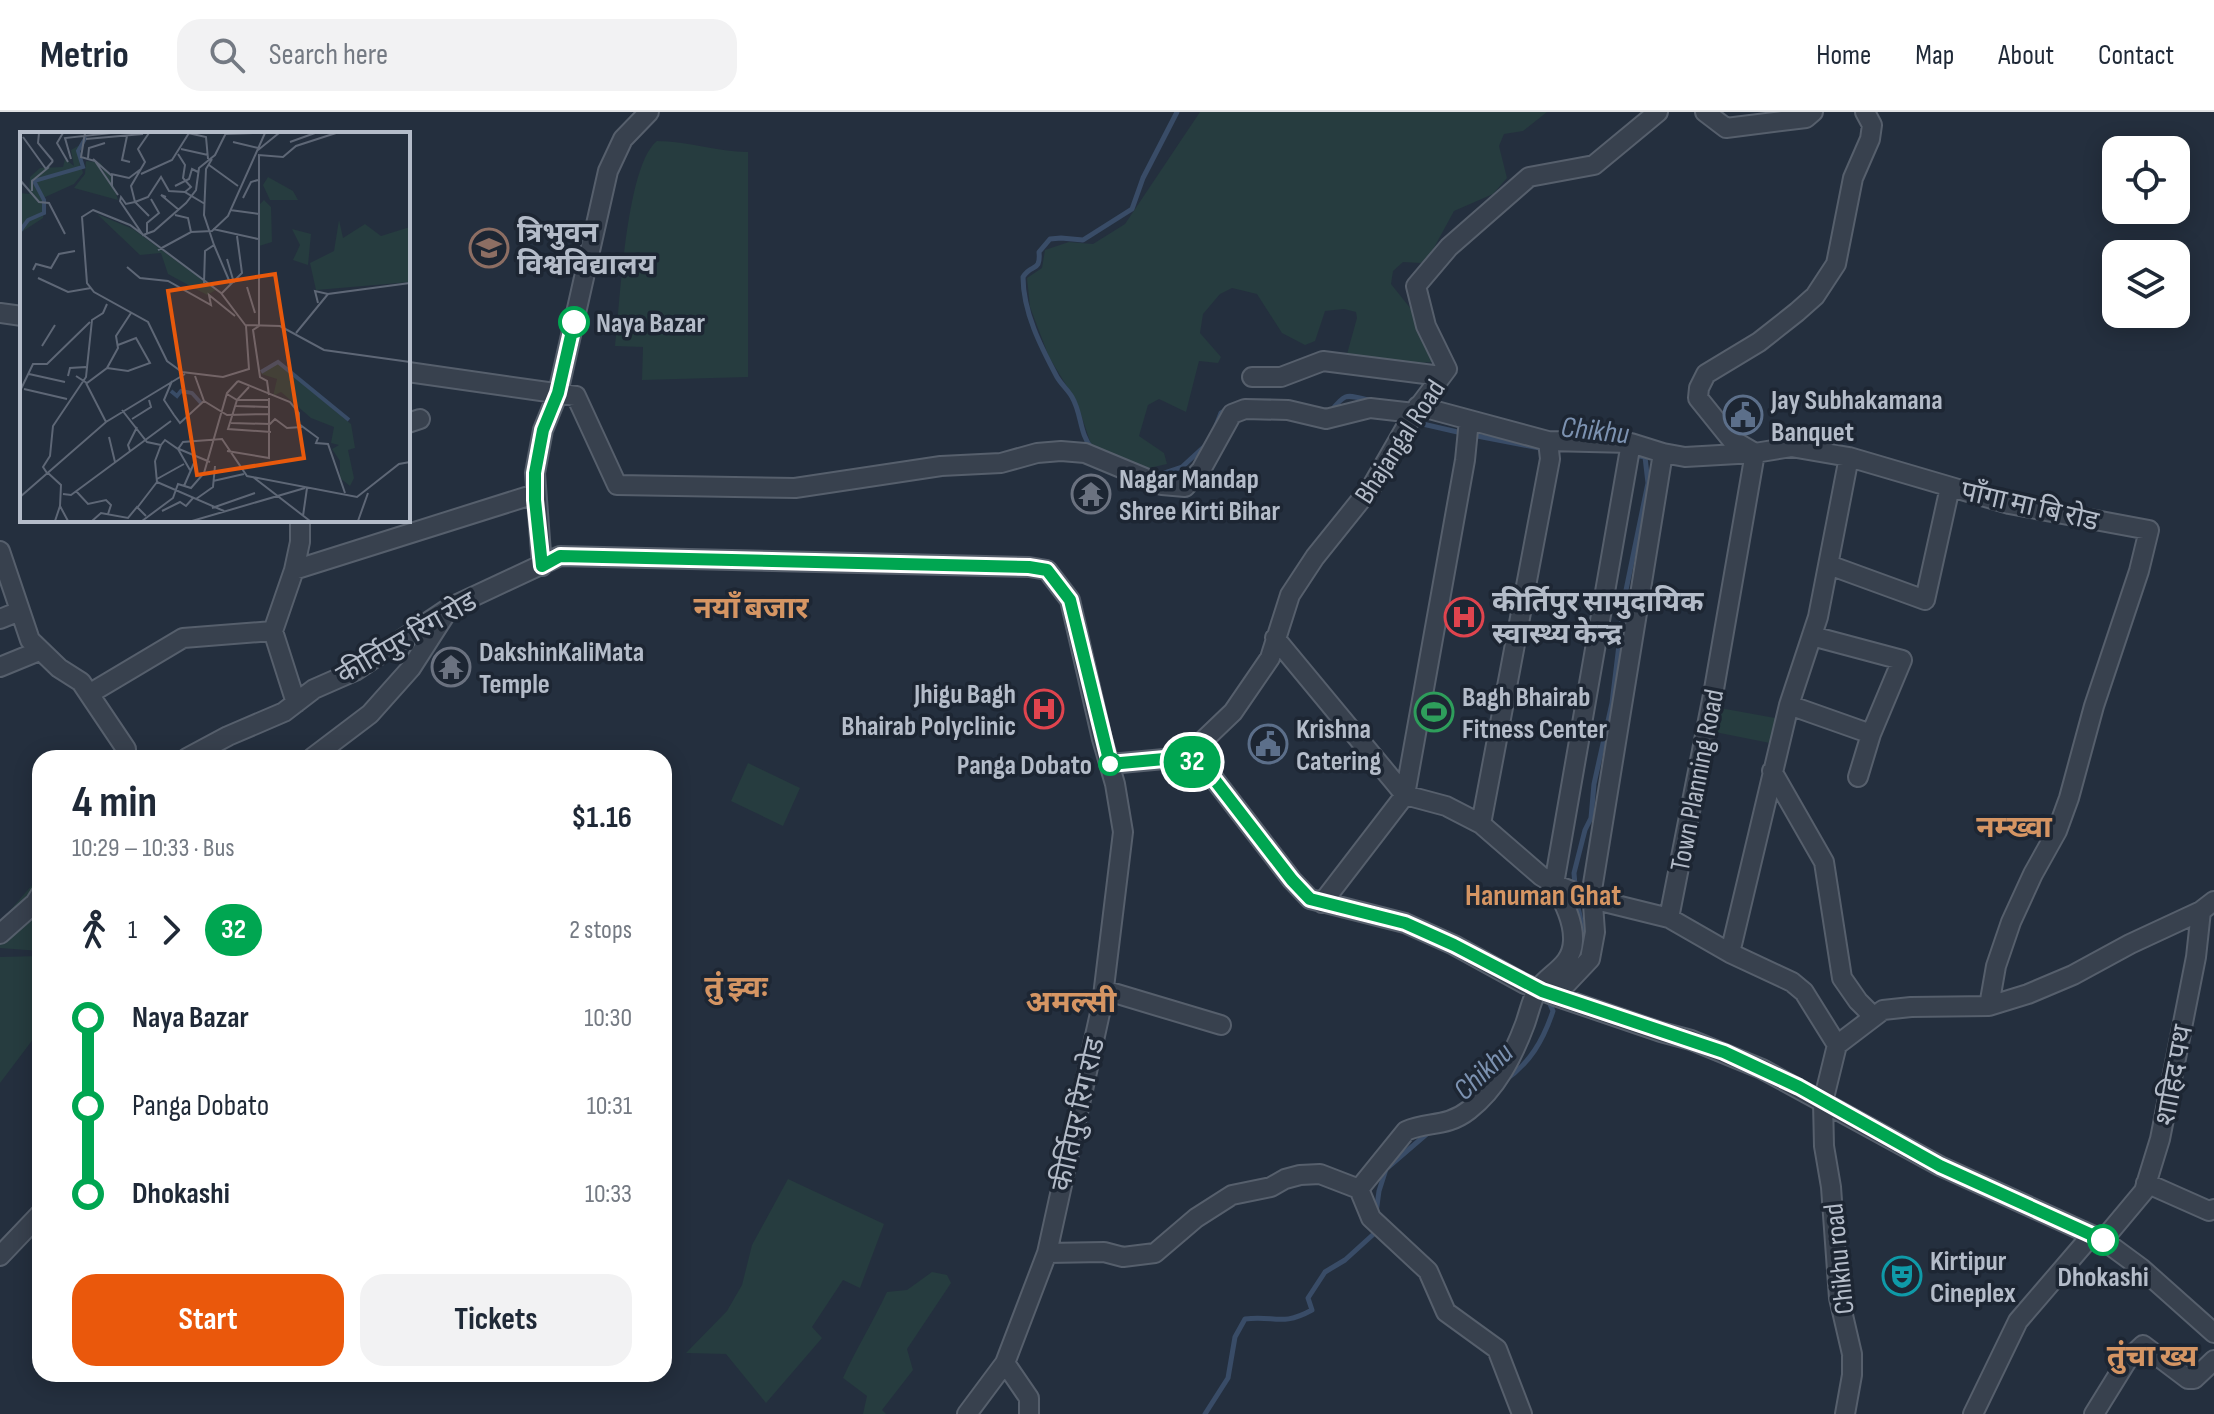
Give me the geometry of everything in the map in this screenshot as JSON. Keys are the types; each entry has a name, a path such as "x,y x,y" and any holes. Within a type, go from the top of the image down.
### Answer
{"street":[{"path":"542,566 535,473 543,430 558,393 608,171 623,139 649,112"},
{"name":"Bhajangal Road","path":"1186,757 1233,712 1270,658 1290,595 1315,557 1372,486 1416,410 1447,369 1426,326 1416,286 1449,247 1529,177 1594,165 1658,112"},
{"path":"1705,112 1726,128 1806,118 1813,112"},
{"path":"1755,453 1731,439 1698,398 1699,388 1706,374 1759,342 1815,296 1836,264 1853,178 1870,139 1872,125 1865,112"},
{"path":"0,313 20,316"},
{"path":"1252,377 1281,377 1323,361 1441,376"},
{"path":"410,372 558,393"},
{"name":"पाँगा मा बि रोड","path":"558,393 576,396 617,485 795,488 941,466 1001,463 1037,453 1061,451 1085,453 1162,485 1185,487 1201,470 1232,414 1245,409 1288,410 1326,419 1370,408 1416,410 1548,441 1631,443 1685,457 1755,453 1791,447 1849,457 2048,513 2149,530 2069,798 2057,831 2011,922 1996,966 1989,1006"},
{"path":"1322,903 1405,795 1465,460 1469,420"},
{"path":"1481,824 1550,459 1548,441"},
{"path":"1359,1189 1406,1131 1416,1127 1439,1126 1468,1111 1483,1097 1502,1072 1545,992 1572,950 1574,938 1560,886 1593,661 1631,443"},
{"path":"1545,992 1590,959 1595,932 1592,899 1663,453"},
{"name":"Town Planning Road","path":"1669,918 1713,695 1755,453"},
{"path":"1730,953 1789,705 1812,636 1849,457"},
{"path":"1829,565 1925,600 1950,487"},
{"path":"294,570 535,494"},
{"path":"296,703 273,631 294,570 300,542 300,522"},
{"path":"0,551 30,640 39,651 81,682 126,750"},
{"name":"कीर्तिपुर रिंग रोड","path":"202,750 284,712 314,689 355,671 449,608 560,556 1029,567 1047,570 1070,600 1110,764 1123,832 1104,990 1047,1253 1005,1363 967,1414"},
{"path":"323,750 370,714 411,668 449,608"},
{"path":"0,619 20,611"},
{"path":"89,694 183,638 273,631"},
{"path":"1812,636 1902,660 1871,734 1858,777"},
{"path":"1275,638 1405,795 1446,806 1481,824 1541,876 1560,886 1592,899 1669,918 1730,953 1792,982 1804,992 1837,1045 1883,1010 1989,1006 2028,994 2073,975 2207,906"},
{"path":"0,667 39,651"},
{"path":"1593,661 1629,664"},
{"path":"1789,705 1871,734"},
{"path":"1110,764 1186,757 1214,779 1310,899 1405,923 1545,992 1724,1052 1799,1087 1940,1166 2068,1222 2097,1238 2141,1268 2214,1333"},
{"path":"1772,771 1824,862 1842,978 1873,1016"},
{"path":"0,934 32,906"},
{"name":"शाहिद पथ","path":"1973,1414 2018,1321 2144,1191 2160,1139 2207,906"},
{"path":"1104,990 1221,1025"},
{"name":"Chikhu road","path":"1837,1045 1823,1102 1834,1260 1852,1354 1852,1375 1845,1414"},
{"path":"1047,1253 1104,1252 1123,1257 1155,1253 1196,1218 1232,1195 1271,1187 1300,1175 1320,1174 1359,1189 1371,1218 1428,1271 1446,1312 1497,1349 1522,1414"},
{"path":"2146,1183 2212,1214"},
{"path":"0,1256 32,1222"},
{"path":"2094,1414 2128,1359 2143,1345 2188,1379 2194,1379 2214,1360"},
{"path":"1005,1363 1029,1398 1029,1414"}],"green space":[{"path":"1200,112 1547,112 1523,131 1504,134 1499,146 1507,178 1493,194 1454,211 1430,255 1421,263 1403,262 1393,271 1391,284 1419,319 1433,362 1395,365 1351,359 1347,354 1357,318 1356,312 1344,309 1325,311 1315,341 1305,345 1282,333 1257,294 1232,288 1220,294 1203,314 1200,333 1221,357 1218,363 1199,361 1186,412 1159,399 1148,405 1139,436 1164,453 1167,464 1149,468 1092,447 1077,403 1049,357 1030,307 1027,278 1042,268 1045,250 1069,242 1093,244 1125,224"},
{"path":"657,141 748,152 748,377 642,380 643,347 615,346 631,205 646,155"},
{"path":"1720,708 1775,718 1770,743 1715,732"},
{"path":"748,763 800,788 783,826 731,801"},
{"path":"32,885 32,950 0,948 0,922"},
{"path":"32,956 32,1041 0,1083 0,957"},
{"path":"788,1179 884,1224 860,1288 843,1280 812,1327 822,1338 766,1403 726,1354 686,1353 727,1311 742,1285 752,1245"},
{"path":"932,1272 947,1275 951,1283 907,1349 913,1370 882,1410 886,1414 863,1414 867,1396 843,1378 848,1367 887,1292 907,1290"}],"waterway":[{"name":"Chikhu","path":"1092,449 1085,437 1075,403 1057,377 1034,329 1026,303 1023,277 1037,265 1039,252 1050,239 1083,240 1132,209 1143,178 1177,112"},
{"name":"Chikhu","path":"1331,411 1347,396 1369,400"},
{"name":"Chikhu","path":"1216,426 1221,413 1228,409"},
{"name":"Chikhu","path":"1414,422 1462,433"},
{"name":"Chikhu","path":"1472,435 1545,449"},
{"name":"Chikhu","path":"1158,475 1182,467 1206,445"},
{"name":"Chikhu","path":"1575,886 1574,873 1591,818 1594,784 1612,703 1625,595 1648,483 1645,457 1634,455"},
{"name":"Chikhu","path":"1575,896 1583,938 1575,963"},
{"name":"Chikhu","path":"1504,1081 1521,1067 1540,1042 1553,1011 1550,1004 1552,997"},
{"name":"Chikhu","path":"1376,1213 1386,1169 1429,1132"},
{"path":"1205,1414 1228,1378 1235,1337 1245,1319 1293,1318 1312,1310 1308,1298 1325,1272 1345,1260 1377,1231"}],"bus line":[{"name":"32","path":"574,322 558,393 543,430 535,473 542,566 560,556 1029,567 1047,570 1070,600 1110,764 1186,757 1214,779 1310,899 1405,923 1542,991 1724,1052 1799,1087 1940,1166 2103,1240"}],"place":[{"name":"त्रिभुवन विश्वविद्यालय","path":"489,248"},
{"name":"Naya Bazar","path":"574,322"},
{"name":"Jay Subhakamana Banquet","path":"1743,415"},
{"name":"Nagar Mandap Shree Kirti Bihar","path":"1091,494"},
{"name":"कीर्तिपुर सामुदायिक स्वास्थ्य केन्द्र","path":"1464,617"},
{"name":"DakshinKaliMata Temple","path":"451,667"},
{"name":"Jhigu Bagh Bhairab Polyclinic","path":"1044,709"},
{"name":"Bagh Bhairab Fitness Center","path":"1434,712"},
{"name":"Krishna Catering","path":"1268,744"},
{"name":"Panga Dobato","path":"1110,764"},
{"name":"Dhokashi","path":"2103,1240"},
{"name":"Kirtipur Cineplex","path":"1902,1276"}],"district":[{"name":"नयाँ बजार","path":"751,608"},
{"name":"नम्ख्वा","path":"2014,827"},
{"name":"Hanuman Ghat","path":"1543,895"},
{"name":"तुं झ्वः","path":"736,987"},
{"name":"अमल्सी","path":"1071,1002"},
{"name":"तुंचा ख्य","path":"2152,1356"}]}
